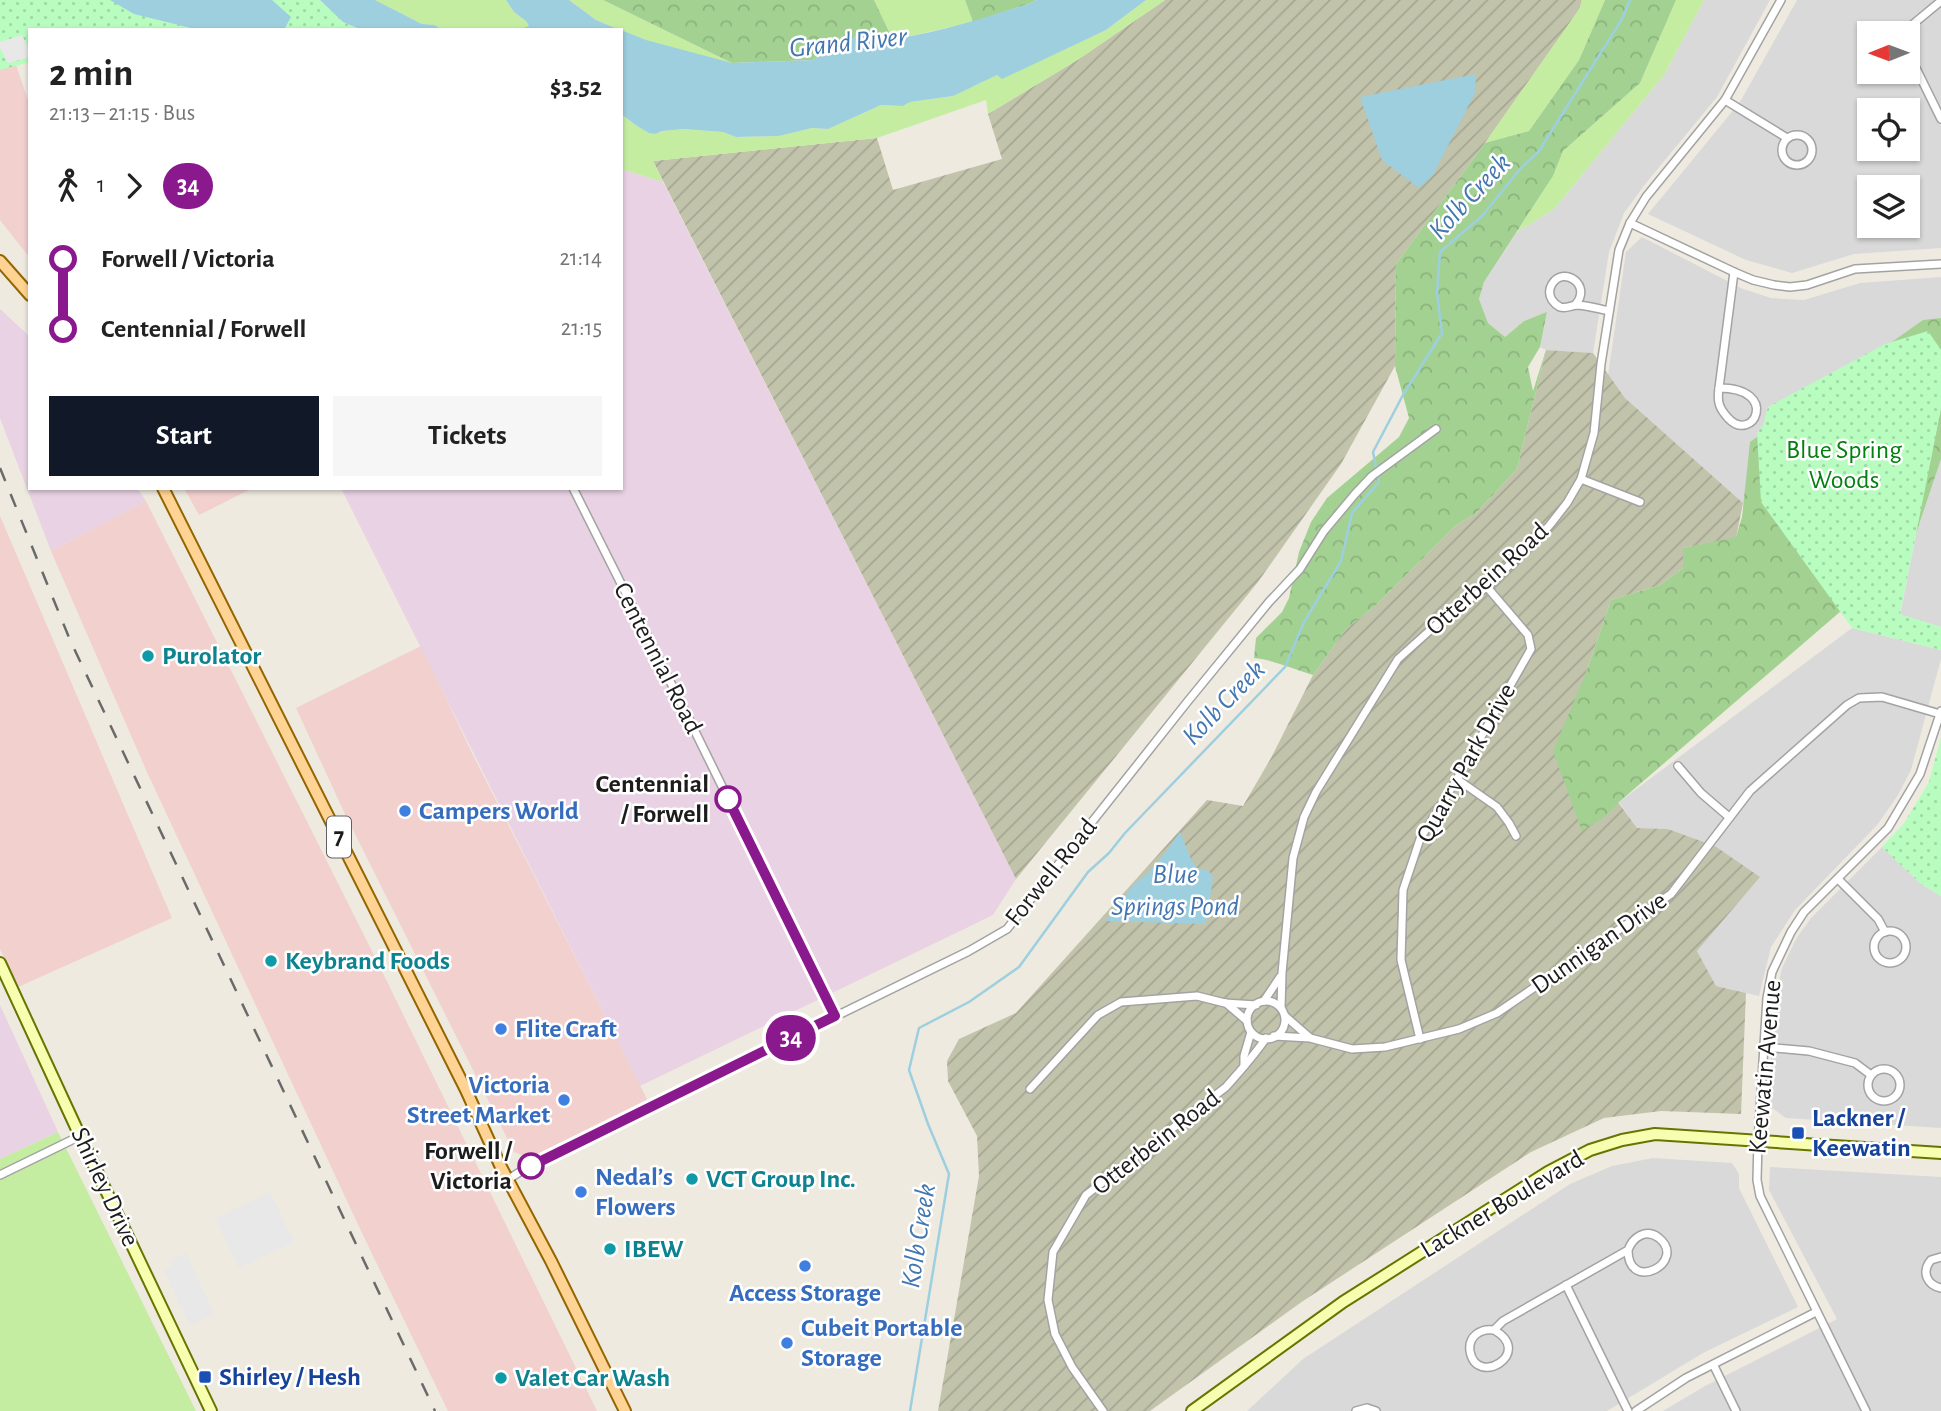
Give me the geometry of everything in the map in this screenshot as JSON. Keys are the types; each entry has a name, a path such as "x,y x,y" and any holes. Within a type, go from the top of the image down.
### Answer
{"main road":[{"path":"0,261 28,293"},
{"name":"7","path":"164,490 466,1090 507,1180 551,1261 625,1411"},
{"name":"Shirley Drive","path":"0,963 211,1411"},
{"name":"Lackner Boulevard","path":"1192,1411 1343,1302 1548,1172 1590,1150 1655,1134 1941,1153"}],"street":[{"name":"Otterbein Road","path":"1104,1411 1072,1367 1055,1334 1048,1300 1053,1252 1086,1195 1226,1087 1270,1037 1283,1028 1285,1016 1281,1007 1282,973 1293,859 1304,817 1316,792 1398,659 1447,615 1487,587 1549,526 1567,503 1581,479 1594,433 1601,364 1619,250 1630,223 1646,197 1725,100 1781,0"},
{"path":"1917,21 1941,1"},
{"path":"1920,76 1941,119"},
{"path":"1725,100 1787,138"},
{"path":"1800,135 1809,141 1812,150 1806,161 1797,165 1784,158 1782,146 1787,138 1800,135"},
{"path":"1630,223 1753,280 1790,287 1825,280 1855,269 1941,264"},
{"path":"1719,388 1732,388 1750,396 1758,411 1755,419 1740,426 1732,422 1720,409 1717,401 1734,272"},
{"path":"1574,305 1581,292 1578,283 1570,277 1556,280 1552,284 1550,294 1554,303 1561,307 1574,305 1609,311"},
{"name":"Forwell Road","path":"507,1180 536,1163 969,951 1007,929 1188,701 1269,602 1300,569 1324,531 1372,476 1436,429"},
{"path":"1581,479 1640,502"},
{"name":"Centennial Road","path":"574,490 835,1016"},
{"name":"Quarry Park Drive","path":"1420,1039 1401,960 1403,890 1420,839 1531,649 1528,635 1487,587"},
{"name":"Dunnigan Drive","path":"1270,1037 1310,1038 1352,1049 1385,1047 1459,1029 1497,1013 1671,894 1750,791 1847,705 1859,698 1882,697 1940,712"},
{"name":"Keewatin Avenue","path":"1866,1411 1760,1196 1757,1180 1758,1141 1767,998 1772,972 1780,953 1804,912 1888,828 1920,774 1940,712"},
{"path":"1678,766 1700,793 1729,817"},
{"path":"1457,779 1497,807 1516,836"},
{"path":"1838,879 1878,919 1885,932"},
{"path":"1885,932 1896,932 1904,940 1903,955 1894,962 1884,961 1875,951 1876,940 1885,932"},
{"name":"Otterbein Road","path":"1264,1001 1282,973"},
{"path":"1030,1089 1098,1015 1121,1002 1198,996 1225,1003 1256,1005"},
{"path":"1247,1021 1250,1012 1264,1001 1281,1007"},
{"path":"1225,1003 1247,1021 1251,1032 1270,1037"},
{"name":"Dunnigan Drive","path":"1285,1016 1310,1038"},
{"name":"Otterbein Road","path":"1244,1066 1251,1032"},
{"path":"1764,1047 1809,1051 1855,1063 1871,1075"},
{"path":"1881,1069 1891,1071 1898,1079 1899,1089 1896,1094 1886,1100 1876,1098 1868,1088 1871,1075 1881,1069"},
{"path":"0,1175 80,1136"},
{"path":"1494,1330 1506,1340 1507,1355 1497,1366 1479,1365 1471,1354 1470,1345 1476,1334 1481,1330 1494,1330 1503,1321 1628,1250 1631,1241 1636,1237 1652,1234 1663,1242 1666,1255 1660,1267 1646,1272 1639,1271 1630,1262 1628,1250"},
{"path":"1941,1257 1931,1260 1926,1275 1932,1285 1941,1288"},
{"path":"1566,1285 1628,1411"},
{"path":"1636,1411 1686,1378 1816,1312"},
{"path":"1714,1366 1735,1411"},
{"path":"1356,1411 1367,1408 1376,1411"}],"shaded area":[{"path":"1165,0 1582,0 1580,8 1564,31 1396,264 1395,366 1341,464 1258,582 1016,879 653,161 877,138 893,190 1002,159 988,114 1079,59"},
{"path":"1704,0 1770,0 1717,97 1624,213 1609,252 1593,353 1546,350 1540,347 1547,313 1524,321 1505,337 1488,323 1479,299 1484,282 1517,232 1554,209 1664,75"},
{"path":"1797,0 1941,0 1941,248 1854,254 1792,273 1746,260 1648,214 1740,102"},
{"path":"22,35 28,48 28,58 8,63 0,48 0,42"},
{"path":"15,62 28,100 28,255 0,220 0,67"},
{"path":"623,170 663,182 1016,879 993,915 640,1086 342,490 623,490"},
{"path":"1642,237 1743,289 1771,298 1804,300 1860,283 1941,277 1941,350 1768,407 1763,426 1761,502 1743,503 1625,398 1608,375 1626,252"},
{"path":"0,309 28,335 28,490 138,490 146,501 51,551 0,418"},
{"path":"1546,350 1593,353 1625,398 1743,503 1736,538 1683,548 1683,568 1660,585 1611,600 1586,673 1607,815 1618,802 1637,828 1668,829 1715,846 1760,877 1697,951 1716,986 1746,993 1741,1114 1661,1111 1604,1118 1531,1152 1303,1301 1150,1411 938,1411 979,1176 977,1136 948,1081 947,1061 959,1039 1016,1013 1207,800 1243,806 1313,675 1346,629 1375,606 1455,526 1476,513 1517,469"},
{"path":"1941,409 1941,627 1900,615"},
{"path":"185,490 249,490 199,515"},
{"path":"146,501 375,957 597,1411 448,1411 146,770 51,551"},
{"path":"0,516 172,918 18,987 0,949"},
{"path":"1852,628 1941,650 1941,659 1911,770 1878,824 1795,910 1771,947 1759,996 1716,986 1697,951 1759,877 1715,846 1668,829 1637,828 1619,802"},
{"path":"421,646 471,751 648,1101 531,1159 514,1152 345,814 296,708"},
{"path":"1882,847 1921,884 1941,896 1941,1128 1786,1118 1768,1105 1775,999 1782,968 1796,939 1811,918"},
{"path":"0,1005 58,1132 0,1159"},
{"path":"1653,1158 1732,1163 1739,1174 1739,1188 1798,1307 1703,1353 1607,1411 1247,1411 1303,1359 1570,1184 1612,1166"},
{"path":"1770,1167 1941,1177 1941,1411 1663,1411 1705,1386 1837,1319 1769,1190"},
{"path":"270,1192 294,1242 239,1268 215,1219"},
{"path":"186,1253 214,1314 190,1326 164,1270 171,1267 169,1261"}],"green space":[{"path":"0,0 320,0 343,22 357,28 28,28 28,63 0,70"},
{"path":"375,0 506,0 514,12 530,26 439,28 422,24"},
{"path":"569,0 603,0 732,63 678,54 623,31 623,28 615,28 596,20"},
{"path":"603,0 874,0 893,40 875,42 862,33 813,60 732,63"},
{"path":"874,0 965,0 973,22 893,40"},
{"path":"965,0 1036,0 973,22"},
{"path":"1146,0 1165,0 1079,59 988,114 986,100 877,138 653,161 663,182 623,170 623,116 655,134 684,129 723,132 736,137 779,136 812,128 828,129 881,105 903,106 910,102 953,96 993,75 1055,53 1106,30"},
{"path":"1582,0 1605,0 1579,60 1529,131 1485,143 1580,8"},
{"path":"1605,0 1676,0 1640,83 1563,151 1553,176 1484,282 1479,299 1488,323 1505,337 1524,321 1547,312 1540,347 1528,367 1533,391 1546,350 1517,469 1476,513 1455,526 1375,606 1346,629 1313,675 1254,658 1256,638 1282,612 1289,598 1299,552 1311,522 1327,498 1399,437 1409,418 1395,366 1396,264 1485,143 1529,131 1579,60"},
{"path":"1676,0 1704,0 1664,75 1554,209 1517,232 1553,176 1563,151 1640,83"},
{"path":"1941,318 1941,459 1901,578 1870,586 1607,815 1582,831 1553,751 1586,673 1611,600 1660,585 1683,568 1683,548 1736,537 1742,517 1750,442 1923,320"},
{"name":"Blue Spring Woods","path":"1928,331 1941,350 1941,409 1900,614 1941,627 1941,650 1852,628 1761,502 1757,432 1763,426 1768,407 1885,344"},
{"path":"1941,737 1941,896 1921,884 1882,847 1904,823 1929,782"},
{"path":"58,1132 196,1411 0,1411 0,1159"}],"water":[{"path":"110,0 272,0 291,17 285,28 191,28 134,14"},
{"path":"320,0 375,0 422,24 439,28 357,28 343,22"},
{"path":"506,0 569,0 596,20 615,28 524,28 529,26"},
{"name":"Grand River","path":"1036,0 1146,0 1106,30 1002,79 997,75 953,96 910,102 903,106 881,105 828,129 812,128 779,136 736,137 723,132 684,129 655,134 649,133 623,116 623,31 646,40 732,63 813,60 862,33 875,42 915,35"},
{"path":"1476,74 1475,93 1433,175 1419,188 1382,160 1360,97"},
{"name":"Blue Springs Pond","path":"1180,832 1197,868 1209,871 1213,878 1206,924 1106,921 1134,884 1149,872"}],"waterway":[{"name":"Kolb Creek","path":"910,1411 949,1174 909,1070 919,1028 969,1002 1019,967 1088,872 1285,667 1304,622 1341,561 1352,513 1379,482 1373,452 1403,395 1442,333 1437,293 1440,252 1482,216 1520,169 1539,151 1622,19 1630,0"}],"railway":[{"path":"0,468 70,640 435,1411"}],"bus line":[{"name":"34","path":"531,1166 835,1016 728,799"}],"place":[{"name":"Purolator","path":"148,656"},
{"name":"Centennial / Forwell","path":"728,799"},
{"name":"Campers World","path":"405,811"},
{"name":"Keybrand Foods","path":"271,961"},
{"name":"Flite Craft","path":"501,1029"},
{"name":"Victoria Street Market","path":"564,1100"},
{"name":"Lackner / Keewatin","path":"1798,1133"},
{"name":"Forwell / Victoria","path":"531,1166"},
{"name":"VCT Group Inc.","path":"692,1179"},
{"name":"Nedal’s Flowers","path":"581,1192"},
{"name":"IBEW","path":"610,1249"},
{"name":"Access Storage","path":"805,1266"},
{"name":"Cubeit Portable Storage","path":"787,1343"},
{"name":"Shirley / Hesh","path":"205,1377"},
{"name":"Valet Car Wash","path":"501,1378"}]}
